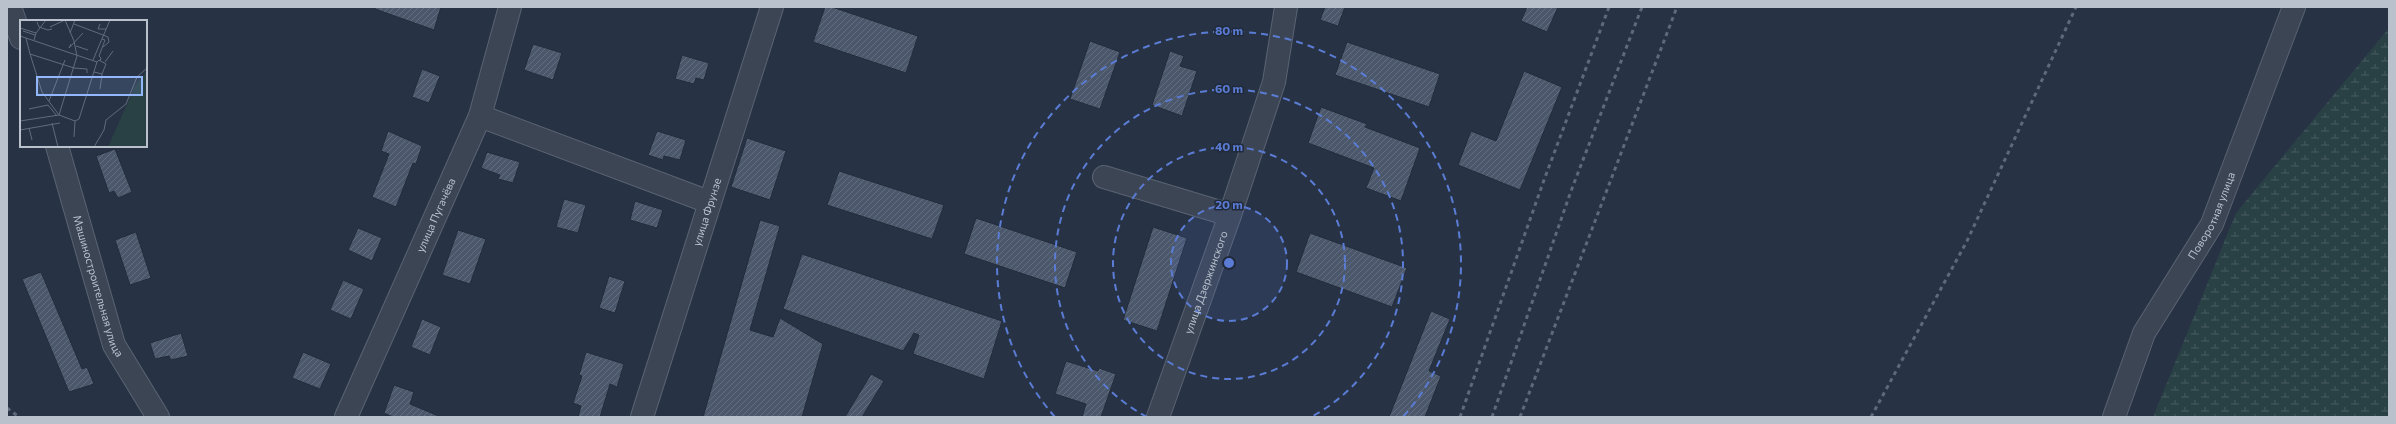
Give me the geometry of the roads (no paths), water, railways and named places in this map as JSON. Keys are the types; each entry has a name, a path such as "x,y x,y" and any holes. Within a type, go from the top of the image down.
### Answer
{"street":[{"path":"10,7 20,35"},
{"name":"улица Пугачёва","path":"346,417 480,116 510,7"},
{"name":"улица Фрунзе","path":"642,417 772,7"},
{"name":"улица Дзержинского","path":"1158,417 1230,215 1274,82 1286,7"},
{"name":"Поворотная улица","path":"2114,417 2144,333 2212,224 2294,7"},
{"path":"480,116 709,202"},
{"name":"Машиностроительная улица","path":"57,147 114,345 158,417"},
{"path":"1104,177 1230,215"}],"railway":[{"path":"1460,417 1544,180 1609,7"},
{"path":"1492,417 1571,191 1642,7"},
{"path":"1520,417 1677,7"},
{"path":"1871,417 1967,241 2076,7"},
{"path":"7,408 19,417"}]}
